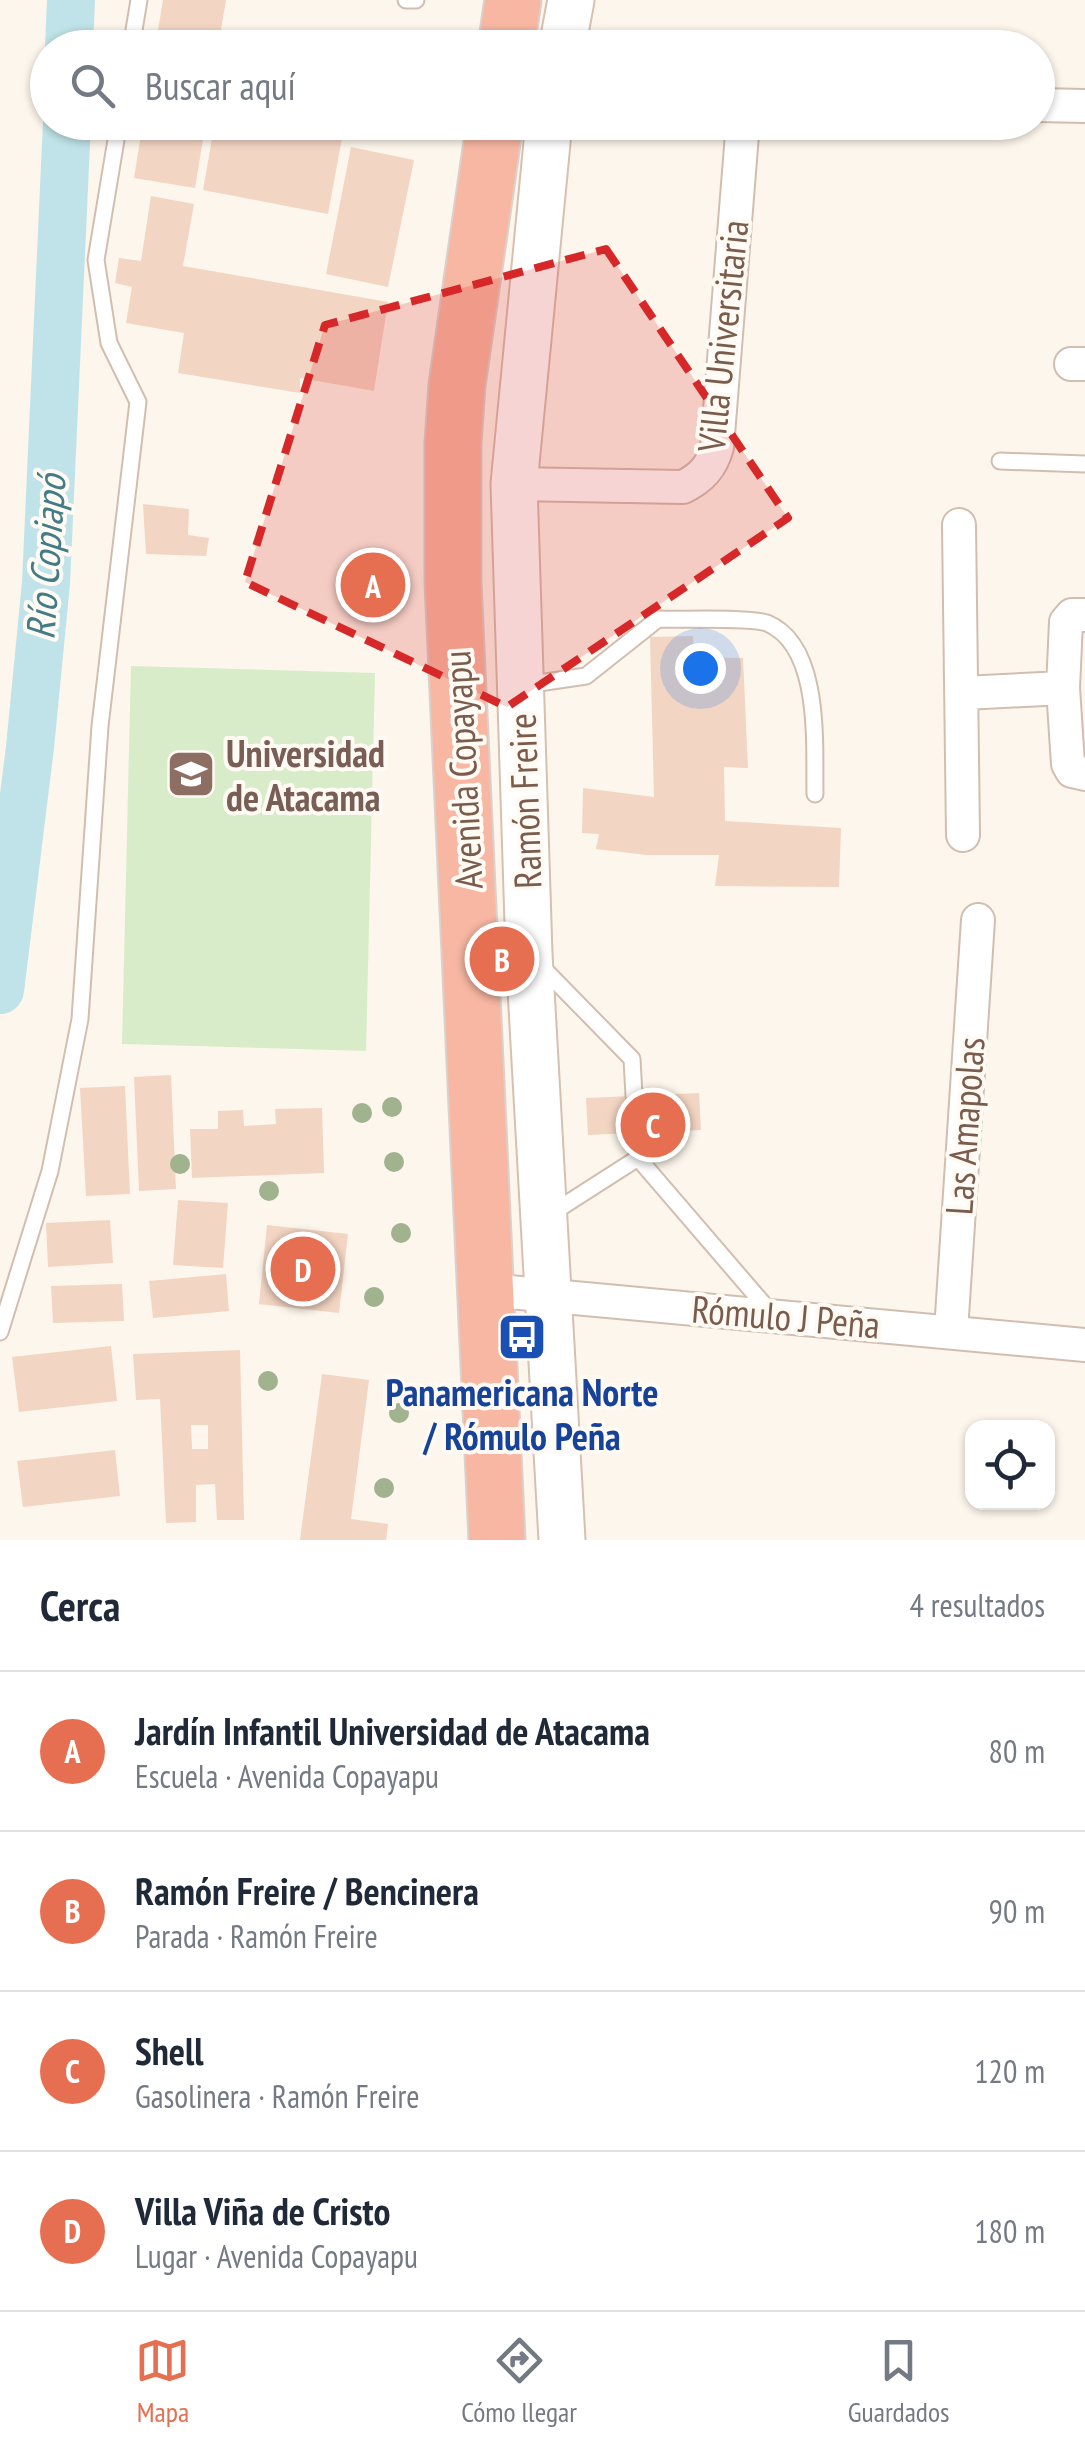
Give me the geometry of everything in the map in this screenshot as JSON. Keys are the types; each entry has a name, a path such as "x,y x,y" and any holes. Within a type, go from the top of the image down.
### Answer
{"highway":[{"path":"509,30 513,0"},
{"name":"Avenida Copayapu","path":"492,140 464,325 453,460 452,583 497,1540"}],"street":[{"path":"566,30 572,0"},
{"path":"1055,105 1085,106"},
{"name":"Ramón Freire","path":"547,140 514,484 530,954 562,1540"},
{"name":"Villa Universitaria","path":"514,484 683,487 696,480 714,460 742,140"},
{"path":"958,525 964,834"},
{"path":"1085,615 1072,615 1066,622 1063,688 1068,764 1072,772 1085,774"},
{"path":"964,693 1063,688"},
{"name":"Las Amapolas","path":"950,1332 978,920"},
{"name":"Rómulo J Peña","path":"487,1290 1085,1345"}],"lane":[{"path":"134,30 139,0"},
{"path":"406,0 416,0"},
{"path":"0,1332 50,1171 80,1019 100,726 138,402 109,343 96,260 116,140"},
{"path":"1000,460 1085,464"},
{"path":"519,686 586,676 658,619 764,622 790,638 814,698 815,794"},
{"path":"530,954 632,1059 634,1096"},
{"path":"636,1133 638,1158 772,1314"},
{"path":"546,1216 638,1158"}],"highlighted area":[{"path":"606,249 788,518 507,707 245,582 325,325"}],"green space":[{"path":"131,666 375,673 366,1051 122,1044"}],"building":[{"path":"163,0 226,0 221,30 158,30"},
{"path":"140,140 203,140 195,188 134,178"},
{"path":"212,140 342,140 328,214 203,190"},
{"path":"351,147 414,160 388,287 326,274"},
{"path":"151,196 194,204 183,266 388,302 374,391 300,378 300,393 178,373 184,333 126,323 132,287 115,283 119,258 141,261"},
{"path":"143,504 189,509 188,535 209,538 206,556 146,554"},
{"path":"693,636 694,657 743,658 748,768 724,767 725,821 841,828 839,887 715,886 719,855 647,855 596,849 599,834 582,833 583,788 654,797 650,637"},
{"path":"171,1075 176,1189 139,1191 134,1077"},
{"path":"125,1086 130,1194 86,1196 80,1088"},
{"path":"699,1093 701,1130 588,1135 586,1098"},
{"path":"322,1108 324,1173 192,1178 190,1129 218,1129 218,1111 243,1110 244,1126 276,1124 275,1109"},
{"path":"178,1200 228,1203 223,1268 173,1265"},
{"path":"110,1220 113,1263 48,1267 46,1223"},
{"path":"267,1225 348,1234 339,1313 259,1304"},
{"path":"226,1274 229,1311 153,1318 149,1281"},
{"path":"122,1284 124,1321 53,1323 51,1286"},
{"path":"111,1346 117,1401 19,1412 12,1357"},
{"path":"240,1350 244,1520 217,1520 215,1484 196,1485 196,1522 166,1523 160,1399 136,1400 133,1354","holes":["191,1425 208,1425 208,1449 192,1449"]},
{"path":"322,1374 369,1380 351,1519 388,1524 386,1540 300,1540"},
{"path":"115,1450 120,1496 23,1507 17,1461"}],"waterway":[{"name":"Río Copiapó","path":"70,30 71,0"},
{"name":"Río Copiapó","path":"0,990 46,583 66,140"}],"place":[{"name":"Jardín Infantil Universidad de Atacama","path":"373,585"},
{"name":"Universidad de Atacama","path":"191,774"},
{"name":"Ramón Freire / Bencinera","path":"502,959"},
{"name":"Shell","path":"653,1125"},
{"name":"Villa Viña de Cristo","path":"303,1269"},
{"name":"Panamericana Norte / Rómulo Peña","path":"522,1337"}]}
